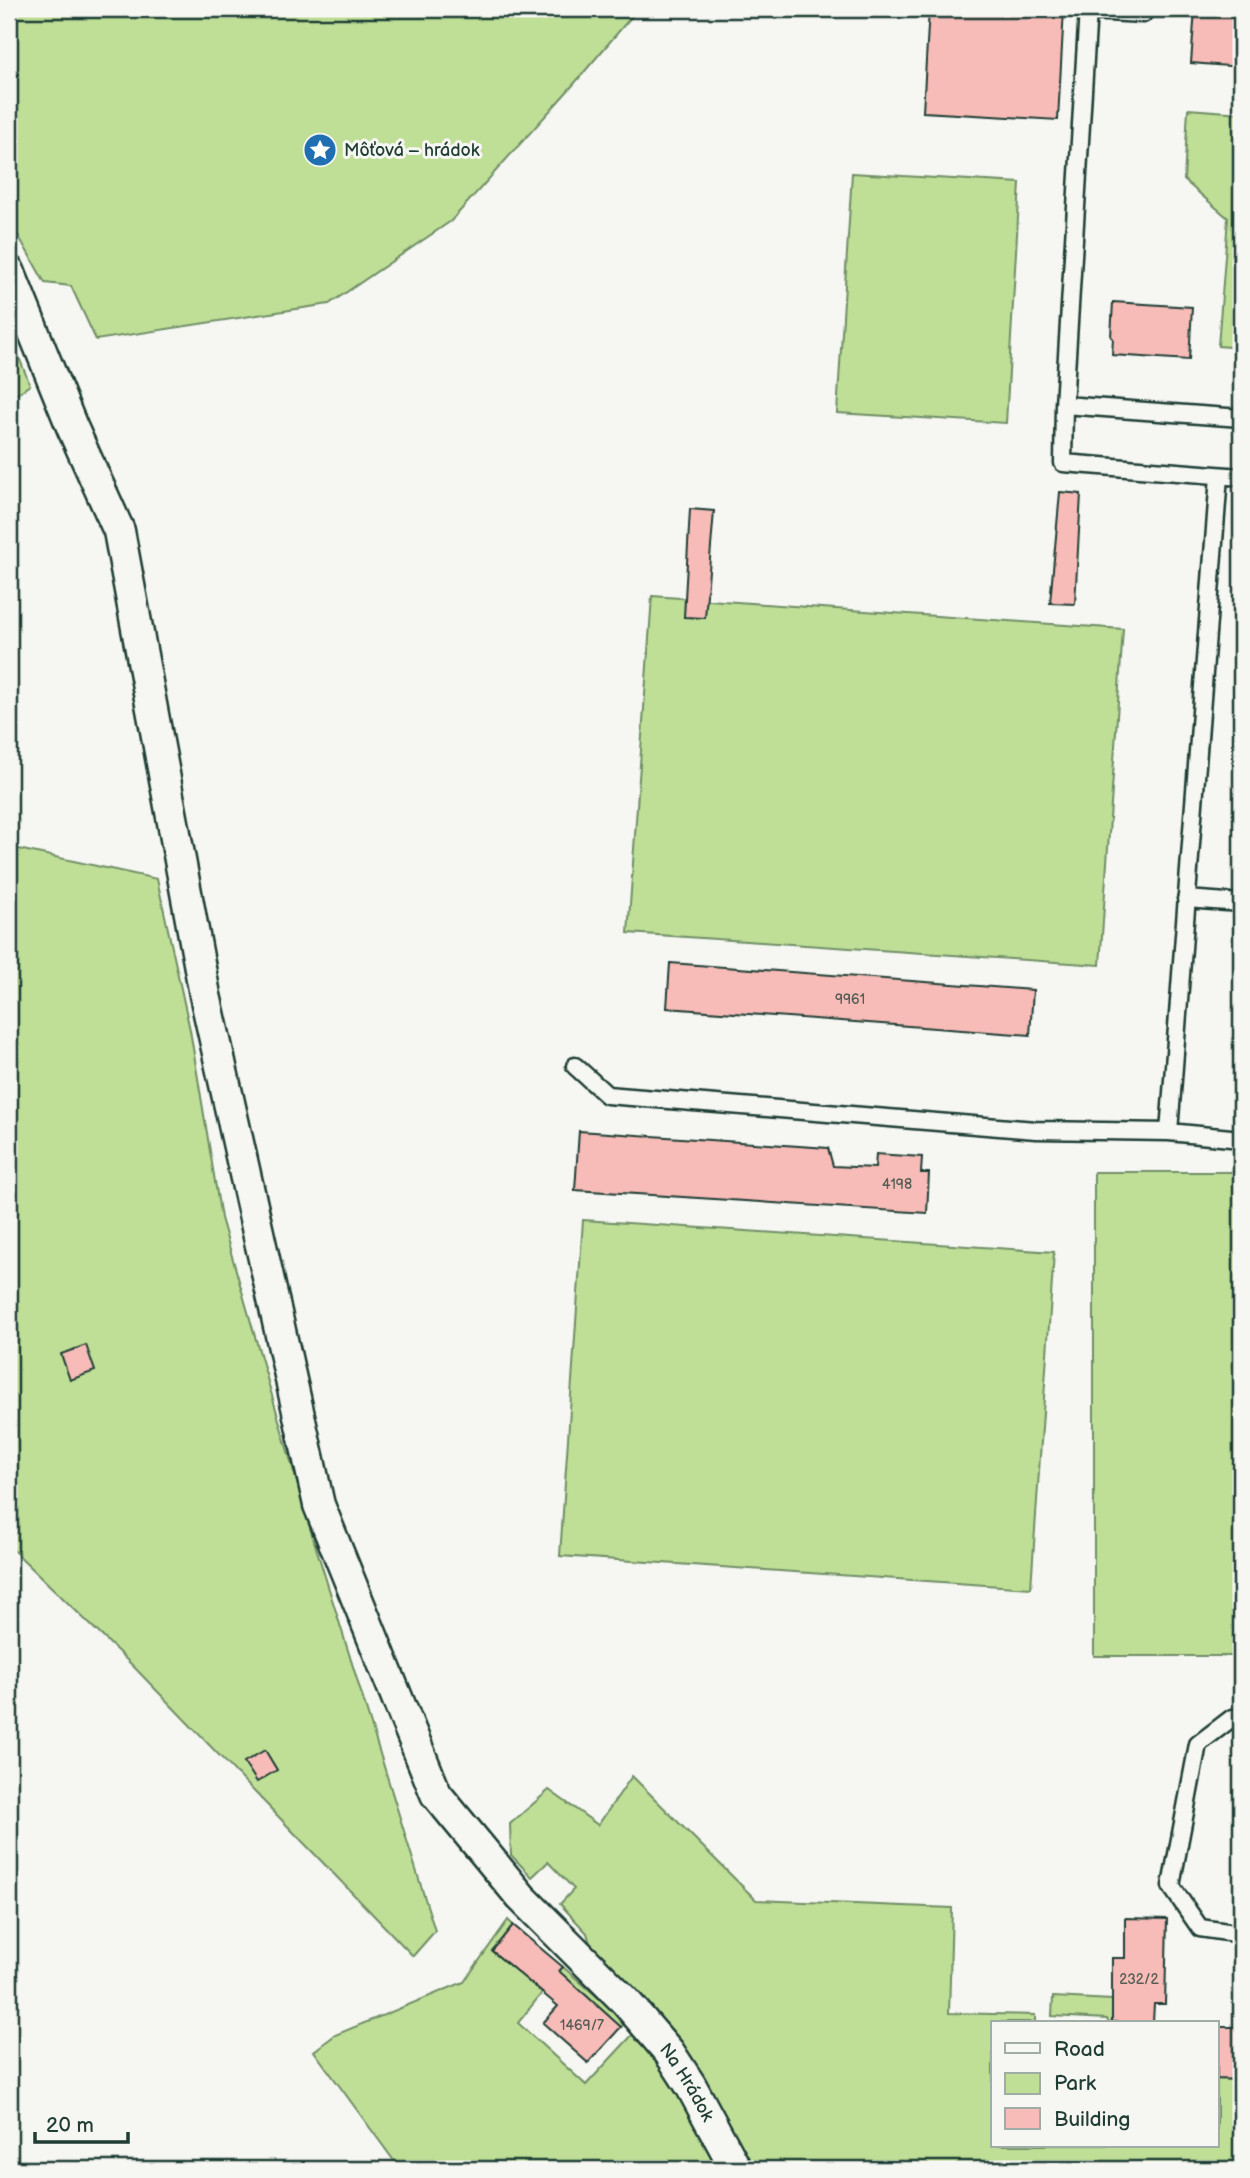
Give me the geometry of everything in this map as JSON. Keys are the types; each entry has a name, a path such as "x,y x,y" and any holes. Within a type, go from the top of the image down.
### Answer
{"street":[{"name":"Na Hrádok","path":"9,271 72,427 119,531 205,995 319,1505 436,1794 521,1897 626,2002 669,2052 736,2169"}],"lane":[{"path":"1144,9 1143,15 1088,10 1063,463 1241,477"},
{"path":"1065,405 1241,418"},
{"path":"1169,1132 1219,476"},
{"path":"1186,899 1241,903"},
{"path":"575,1066 607,1095 1036,1130 1169,1132 1241,1139"},
{"path":"1241,1718 1232,1718 1198,1744 1171,1886 1200,1928 1241,1934"}],"green space":[{"path":"9,9 638,9 451,221 329,304 96,340 71,286 45,283 9,219"},
{"path":"1188,109 1241,113 1241,348 1218,346 1228,218 1184,180"},
{"path":"852,173 1020,183 1006,423 837,413"},
{"path":"9,332 30,385 9,399"},
{"path":"652,596 1123,629 1100,965 628,933"},
{"path":"9,847 157,879 190,1030 221,1218 310,1528 435,1931 413,1956 133,1666 9,1546"},
{"path":"1094,1172 1241,1172 1241,1656 1094,1656"},
{"path":"583,1220 1054,1252 1031,1588 560,1556"},
{"path":"632,1776 756,1900 952,1908 949,2013 1035,2015 1035,2021 991,2021 991,2146 1218,2146 1218,2079 1241,2080 1241,2169 746,2169 593,1954 587,1933 560,1904 574,1889 548,1862 532,1877 511,1855 510,1824 549,1790 598,1825"},
{"path":"508,1920 513,1925 492,1951 542,1992 563,1967 626,2022 621,2027 576,1986 542,1993 518,2023 586,2085 635,2032 641,2031 728,2169 400,2169 314,2051 335,2035 464,1982"},
{"path":"1053,1997 1112,2000 1112,2021 1052,2016"}],"building":[{"path":"929,9 1064,9 1058,120 923,112"},
{"path":"1195,9 1241,9 1241,67 1191,63"},
{"path":"1113,302 1192,307 1189,360 1112,355"},
{"path":"1060,492 1081,494 1075,604 1050,603"},
{"path":"690,509 714,511 705,618 684,617"},
{"path":"670,963 1033,990 1030,1035 667,1008"},
{"path":"579,1131 828,1148 833,1166 875,1168 876,1154 922,1157 921,1173 929,1173 927,1213 575,1190"},
{"path":"86,1345 95,1371 70,1380 61,1354"},
{"path":"265,1750 277,1770 257,1782 244,1762"},
{"path":"1125,1918 1167,1919 1165,2004 1154,2004 1153,2021 1112,2021 1112,1958 1125,1958"},
{"path":"513,1925 563,1967 559,1971 621,2027 588,2063 543,2023 558,2006 492,1951"},
{"path":"1218,2027 1241,2027 1241,2080 1218,2079"}],"place":[{"name":"Môťová – hrádok","path":"320,150"}]}
